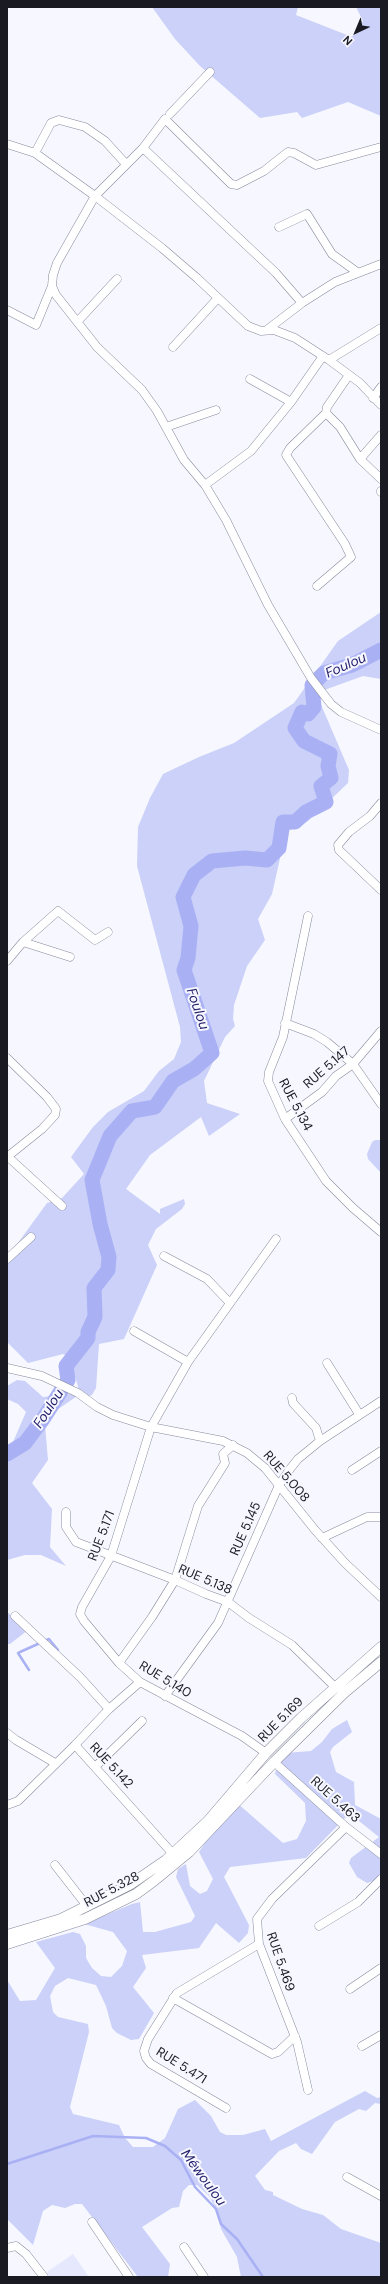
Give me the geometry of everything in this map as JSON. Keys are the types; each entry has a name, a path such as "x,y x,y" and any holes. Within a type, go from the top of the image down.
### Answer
{"main road":[{"name":"RUE 5.169","path":"210,1825 266,1753 335,1687 381,1647"},
{"name":"RUE 5.169","path":"210,1825 344,1693 381,1662"},
{"name":"RUE 5.328","path":"7,1935 60,1919 131,1884 210,1825"},
{"name":"RUE 5.328","path":"7,1944 85,1919 136,1894 169,1870 210,1825"}],"street":[{"path":"170,114 210,72"},
{"path":"7,310 36,325 52,286 57,263 95,196 142,148 165,119 231,184 237,185 264,171 288,152 294,153 316,165 381,147"},
{"path":"35,153 50,123 59,120 85,127 105,141 126,164"},
{"path":"7,144 35,153 95,196 162,248 248,326 261,331 268,330 295,338 326,358 360,383 381,405"},
{"path":"142,148 276,273 302,303"},
{"path":"279,227 307,214 332,254 357,272"},
{"path":"268,330 302,303 335,282 357,272 381,264"},
{"path":"78,321 117,279"},
{"path":"52,286 56,295 97,347 142,390 166,427 184,460 205,485 226,520 268,605 310,678 341,712 381,730"},
{"path":"173,347 218,298"},
{"path":"205,485 250,451 326,358 381,328"},
{"path":"317,586 351,557 345,544 286,455 290,448 326,413 327,406 349,375"},
{"path":"250,379 291,402"},
{"path":"373,398 381,387"},
{"path":"166,427 216,410"},
{"path":"326,413 340,427 360,459 381,479"},
{"path":"360,459 381,435"},
{"path":"381,803 370,816 349,832 338,845 339,850 381,890"},
{"path":"7,961 23,942 58,911 95,940 108,932"},
{"name":"RUE 5.134","path":"308,916 280,1047 269,1072 268,1081 285,1118 326,1181 348,1204 381,1232"},
{"path":"23,942 70,957"},
{"path":"285,1022 314,1034 327,1042 352,1064 381,1104"},
{"name":"RUE 5.147","path":"285,1118 322,1092 336,1076 352,1064 381,1030"},
{"path":"7,1058 47,1097 56,1109 55,1115 42,1129 8,1159 62,1206"},
{"path":"7,1259 31,1237"},
{"name":"RUE 5.171","path":"119,1663 80,1614 111,1556 151,1427 188,1362 229,1302 276,1239"},
{"path":"164,1256 207,1279 229,1302"},
{"path":"134,1331 188,1362"},
{"path":"327,1363 359,1414"},
{"name":"RUE 5.008","path":"7,1368 42,1376 58,1383 97,1407 114,1415 151,1427 205,1437 233,1445 247,1453 265,1468 322,1538 381,1597"},
{"path":"292,1398 293,1403 316,1428 320,1441"},
{"name":"RUE 5.145","path":"165,1696 202,1648 218,1623 279,1485 298,1459 320,1441 359,1414 381,1402"},
{"name":"RUE 5.140","path":"233,1445 223,1454 225,1463 198,1506 175,1580 152,1617 119,1663 140,1682 242,1736 266,1753"},
{"path":"352,1470 381,1451"},
{"name":"RUE 5.138","path":"66,1512 66,1527 76,1542 228,1602 249,1618 292,1645 335,1687"},
{"path":"322,1538 367,1517 381,1517"},
{"path":"16,1616 80,1677 109,1709"},
{"name":"RUE 5.142","path":"140,1682 109,1709 75,1745 96,1766 173,1854"},
{"path":"96,1766 142,1721"},
{"path":"7,1733 34,1752 55,1763"},
{"path":"7,1805 18,1801 75,1745"},
{"name":"RUE 5.463","path":"274,1762 346,1827 381,1854"},
{"name":"RUE 5.469","path":"308,2090 294,2036 259,1944 257,1919 262,1911 346,1827"},
{"path":"55,1864 87,1906"},
{"path":"319,1926 358,1902 381,1879"},
{"name":"RUE 5.471","path":"226,2108 150,2064 144,2051 148,2040 174,1998 185,1987 259,1944"},
{"path":"350,1990 381,1968"},
{"path":"174,1998 272,2054 278,2052 294,2036"},
{"path":"362,2046 381,2034"},
{"path":"347,2177 381,2196"},
{"path":"92,2222 129,2277"},
{"path":"7,2248 16,2246 26,2254 44,2277"},
{"path":"184,2247 204,2277"}],"shaded area":[{"path":"152,7 298,7 296,15 352,37 363,21 356,7 381,7 381,116 348,102 302,118 297,112 260,118 200,66 175,39"},
{"path":"381,612 381,679 363,676 316,693 349,770 348,783 308,821 286,832 272,894 258,919 265,940 247,966 234,1005 233,1019 235,1026 225,1037 204,1081 207,1103 240,1114 209,1136 201,1117 150,1155 126,1189 160,1214 160,1209 184,1199 185,1204 182,1209 156,1229 148,1245 157,1265 124,1339 99,1344 96,1388 92,1395 89,1396 80,1394 54,1412 45,1425 48,1460 32,1483 52,1509 50,1547 66,1566 41,1555 25,1555 7,1560 7,1456 26,1412 18,1404 7,1399 7,1386 17,1380 25,1381 43,1397 80,1393 69,1357 63,1354 28,1363 7,1342 7,1258 47,1203 62,1198 84,1174 71,1157 93,1127 108,1112 144,1091 159,1071 174,1059 181,1042 180,1027 137,866 138,827 150,798 163,774 234,743 294,703 338,641"},
{"path":"375,1140 381,1140 381,1173 368,1159 367,1154 372,1142"},
{"path":"7,1612 28,1630 10,1644 7,1644"},
{"path":"347,1720 352,1732 333,1747 330,1752 336,1772 354,1782 355,1805 381,1819 381,1879 367,1883 357,1877 349,1863 351,1858 379,1837 354,1817 346,1817 306,1858 230,1867 224,1877 249,1925 248,1933 239,1943 216,1923 199,1948 142,1955 146,1968 133,1987 154,2013 139,2039 131,2040 117,2033 112,2028 106,2006 96,1985 68,1978 55,1986 50,1996 53,2012 58,2017 88,2024 89,2032 70,2107 73,2114 119,2125 125,2138 133,2147 153,2147 165,2138 178,2109 195,2100 211,2116 220,2132 226,2135 243,2135 265,2129 271,2141 365,2091 377,2098 381,2097 381,2104 375,2103 366,2111 359,2109 335,2122 312,2154 301,2149 296,2143 279,2151 255,2176 265,2190 273,2192 273,2195 302,2209 323,2215 341,2229 381,2243 381,2277 241,2277 237,2257 221,2229 216,2209 209,2196 197,2185 189,2185 183,2191 179,2207 172,2208 142,2227 170,2264 168,2277 138,2277 82,2204 75,2204 65,2208 52,2205 43,2211 33,2245 7,2219 7,1980 20,2001 36,2000 55,1968 36,1942 73,1932 80,1934 86,1946 86,1958 92,1968 101,1976 111,1977 122,1966 127,1951 113,1932 84,1924 132,1904 140,1902 143,1932 155,1932 191,1922 195,1916 176,1877 178,1869 186,1864 190,1886 200,1894 207,1891 213,1879 199,1852 230,1805 237,1803 283,1843 297,1839 306,1821 305,1803 275,1774 277,1766 285,1753 311,1751 322,1742 332,1729"},
{"path":"73,2254 89,2277 50,2277 47,2272"}],"waterway":[{"name":"Foulou","path":"7,1454 25,1443 43,1419 68,1380 66,1366 88,1338 88,1332 95,1317 94,1288 108,1270 109,1257 100,1224 92,1180 110,1136 132,1111 155,1107 173,1081 194,1069 212,1053 184,970 188,958 191,926 183,897 194,875 212,861 245,858 267,860 279,848 283,822 295,822 306,812 326,802 321,786 331,778 328,766 330,754 304,741 295,728 302,712 308,714 314,707 312,685 324,673 352,665 381,650"},
{"path":"29,1670 18,1653 49,1639 58,1650"},
{"name":"Méwoulou","path":"7,2164 93,2136 146,2138 165,2146 181,2160 195,2187 216,2209 221,2224 237,2239 263,2277"}]}
